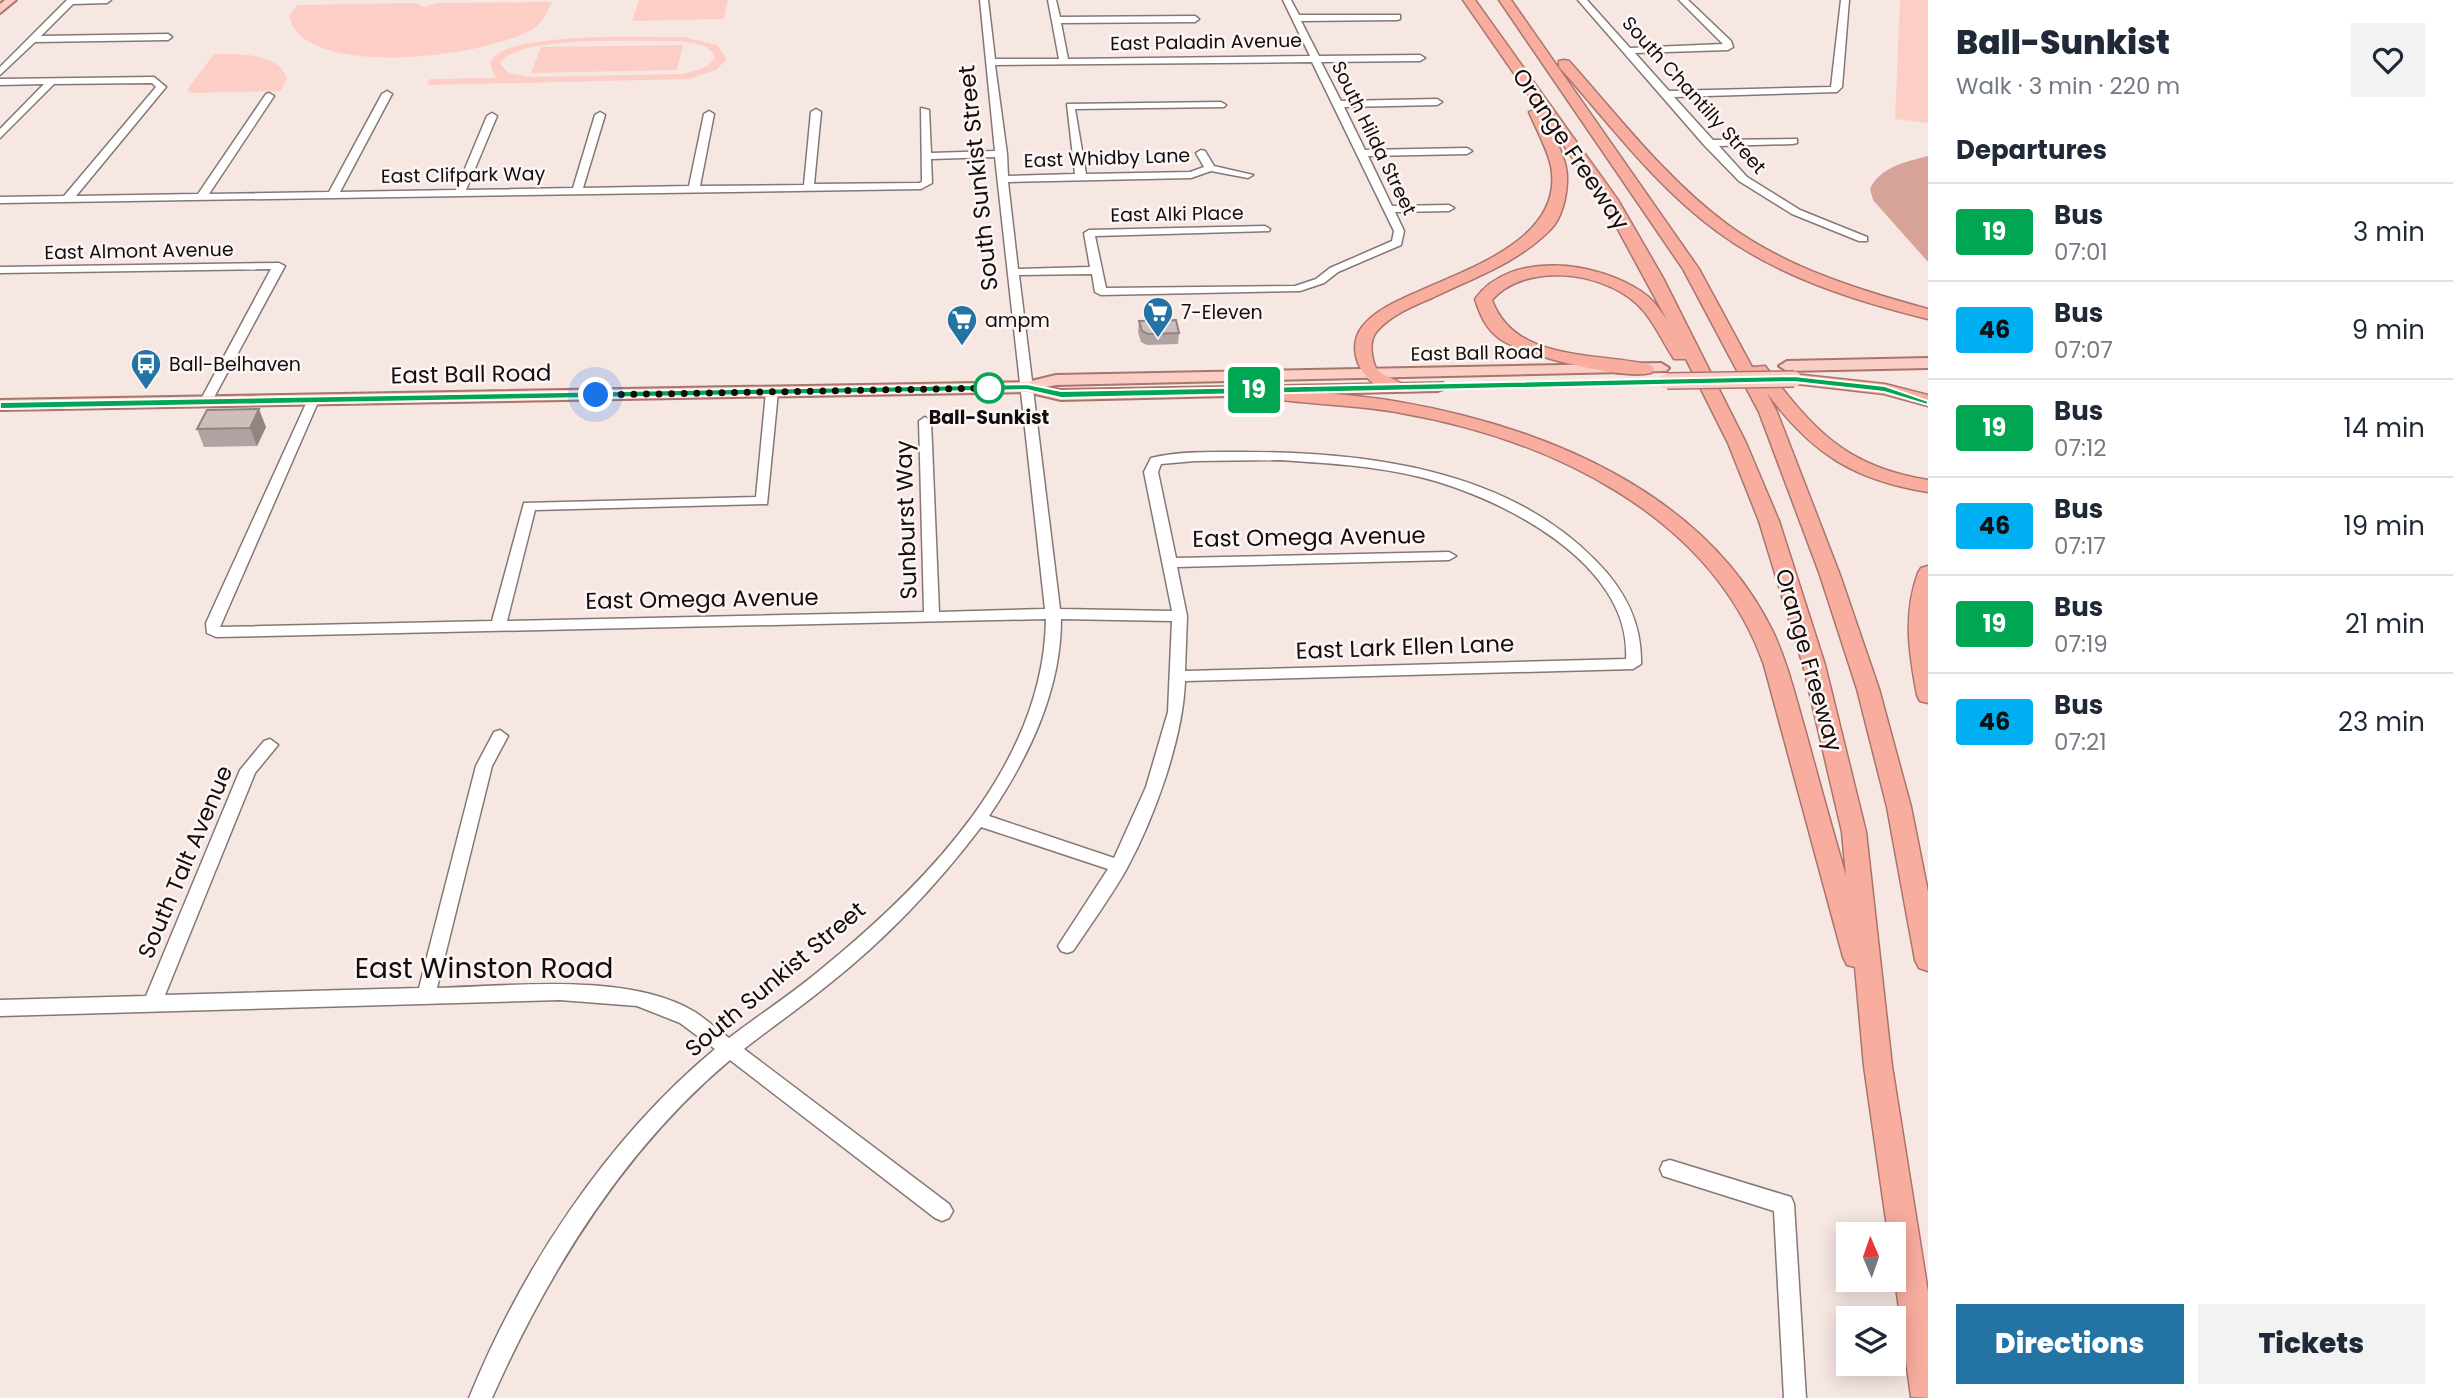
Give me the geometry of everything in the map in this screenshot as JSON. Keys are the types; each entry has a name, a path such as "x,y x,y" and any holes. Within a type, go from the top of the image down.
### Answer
{"highway":[{"name":"Orange Freeway","path":"1469,0 1610,200 1655,278 1737,443 1769,521 1815,665 1854,832 1873,1019 1928,1397"},
{"name":"Orange Freeway","path":"1507,2 1690,269 1768,412 1830,575 1868,689 1895,794 1928,960"},
{"path":"1507,2 1698,208 1727,231 1788,266 1866,296 1928,314"},
{"path":"1396,387 1372,374 1366,365 1362,344 1364,336 1376,322 1398,307 1513,253 1546,225 1554,210 1560,180 1558,164 1520,74"},
{"path":"1690,269 1774,391 1824,447 1836,457 1863,471 1895,481 1928,486"},
{"path":"1658,373 1567,358 1524,345 1496,327 1488,317 1483,299 1493,285 1508,277 1549,271 1596,278 1636,295 1649,307 1737,443"},
{"path":"1791,372 1885,389 1928,401"},
{"path":"1257,390 1289,397 1418,410 1469,422 1564,455 1601,473 1671,520 1728,576 1756,620 1776,670 1873,1019"},
{"path":"1928,573 1920,607 1918,639 1928,695"}],"main road":[{"path":"0,10 11,0"},
{"name":"East Ball Road","path":"1791,372 1928,363"},
{"name":"East Ball Road","path":"0,405 1027,387 1056,380 1372,374 1791,372 1928,377"},
{"name":"East Ball Road","path":"1027,387 1061,395 1396,387 1658,373"}],"street":[{"path":"0,72 72,0 107,0"},
{"name":"South Sunkist Street","path":"480,1398 499,1354 541,1278 591,1202 643,1135 729,1047 824,977 893,914 980,820 1022,749 1044,681 1054,614 984,0"},
{"path":"1052,0 1064,62"},
{"name":"South Hilda Street","path":"1097,270 1101,292 1296,289 1320,281 1334,270 1397,243 1399,231 1287,0"},
{"name":"South Chantilly Street","path":"1582,0 1735,172 1761,192 1808,218 1863,239"},
{"path":"1629,51 1728,47 1726,41 1683,0"},
{"path":"1666,94 1818,92 1836,89 1845,0"},
{"path":"1295,18 1397,17"},
{"path":"1056,20 1195,19"},
{"path":"33,39 168,37"},
{"name":"East Paladin Avenue","path":"992,62 1420,58"},
{"path":"0,82 155,80 160,83 161,87 68,198"},
{"path":"0,135 52,81"},
{"path":"333,194 387,94"},
{"path":"202,196 269,96"},
{"path":"1336,104 1437,102"},
{"path":"1081,177 1070,106 1222,105"},
{"path":"924,110 926,156 1002,155"},
{"path":"809,187 816,111"},
{"path":"694,189 709,114"},
{"path":"577,191 600,115"},
{"path":"460,192 492,116"},
{"path":"1708,143 1793,141"},
{"path":"1361,153 1467,151"},
{"path":"1201,153 1210,168 1248,175"},
{"name":"East Clifpark Way","path":"0,200 921,186 927,183 926,156"},
{"name":"East Whidby Lane","path":"1005,179 1191,175 1210,168"},
{"path":"1389,209 1449,208"},
{"name":"East Alki Place","path":"1097,270 1089,233 1265,229"},
{"name":"East Almont Avenue","path":"0,270 279,266 206,401"},
{"path":"1015,272 1097,270"},
{"path":"498,626 529,506 762,501 772,392"},
{"name":"East Omega Avenue","path":"313,400 213,623 212,629 216,632 932,616 1180,616"},
{"name":"Sunburst Way","path":"925,421 932,616"},
{"name":"East Lark Ellen Lane","path":"1170,563 1151,472 1156,461 1173,457 1268,455 1421,473 1483,493 1530,517 1571,545 1600,572 1620,602 1633,637 1633,664 1179,676"},
{"name":"East Omega Avenue","path":"1170,563 1448,556"},
{"path":"1067,946 1119,866 1154,787 1176,712 1180,616 1170,563"},
{"path":"426,996 484,766 500,736"},
{"name":"South Talt Avenue","path":"152,1004 248,770 270,745"},
{"path":"980,820 1119,866"},
{"name":"East Winston Road","path":"0,1008 560,992 638,998 687,1017 942,1211"},
{"path":"1670,1169 1784,1204 1795,1398"}],"shaded area":[{"path":"639,0 728,0 724,19 632,21"},
{"path":"1900,0 1928,0 1928,123 1895,119"},
{"path":"552,2 537,26 512,38 442,54 401,57 362,56 327,50 302,37 289,16 297,5 416,3 424,7 437,3"},
{"path":"603,37 683,37 717,45 727,59 716,70 689,79 427,85 430,79 497,78 491,62 504,50 531,43","holes":["680,41 705,46 715,57 705,67 682,74 531,77 509,73 500,64 510,54 554,44"]},
{"path":"683,45 677,70 531,73 541,47"},
{"path":"214,54 266,59 275,63 287,78 281,91 191,93 187,90"},
{"path":"1928,156 1928,262 1873,200 1870,189 1887,170"}],"building":[{"path":"1176,320 1179,333 1148,334 1142,331 1139,321"},
{"path":"259,409 250,428 197,429 207,410"}],"bus line":[{"name":"19","path":"0,405 1027,387 1061,395 1794,379 1885,389 1928,401"}],"place":[{"name":"7-Eleven","path":"1158,339"},
{"name":"ampm","path":"962,347"},
{"name":"Ball-Sunkist","path":"989,388"},
{"name":"Ball-Belhaven","path":"146,391"}],"route":[{"path":"596,395 989,388"}]}
